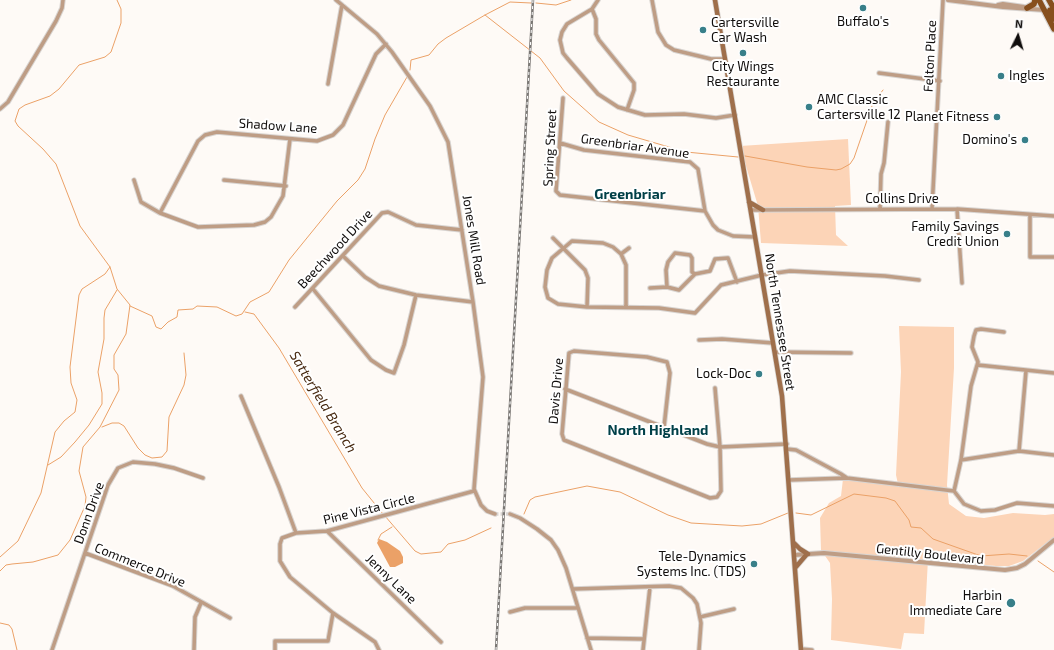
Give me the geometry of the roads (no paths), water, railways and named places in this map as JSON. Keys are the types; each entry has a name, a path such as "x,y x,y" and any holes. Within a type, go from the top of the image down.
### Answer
{"main road":[{"name":"North Tennessee Street","path":"715,0 775,352 787,447 801,650"},
{"path":"1027,8 1034,4 1035,0"},
{"path":"1039,0 1051,10 1054,19"},
{"path":"1049,0 1054,29"},
{"path":"749,201 763,210"},
{"path":"793,542 808,554 795,568"}],"street":[{"path":"0,109 8,102 56,21 62,8 63,0"},
{"name":"Jones Mill Road","path":"336,0 377,34 386,44 422,94 445,135 450,153 474,302 483,377 474,491"},
{"path":"598,0 592,9 571,20 564,28 560,40 563,53 598,94 611,103 627,110 658,116 684,114 716,118 735,115"},
{"path":"652,0 658,32 666,45 674,50 711,59 725,59"},
{"name":"Felton Place","path":"932,209 940,81 943,0"},
{"path":"948,0 997,5 1018,5 1027,8 1051,10"},
{"path":"328,84 342,5"},
{"path":"592,9 596,19 596,34 599,40 634,83 634,90 627,110"},
{"name":"Shadow Lane","path":"160,213 198,141 204,135 217,132 317,141 329,138 339,130 376,54 386,44"},
{"path":"879,73 940,81"},
{"name":"Spring Street","path":"563,98 556,191 560,195 705,210"},
{"path":"880,210 881,174 884,163 888,122"},
{"path":"134,180 141,202 160,213 198,227 254,225 265,222 271,217 283,196 286,186 290,139"},
{"name":"Greenbriar Avenue","path":"560,143 584,150 690,162 698,169 705,210 713,225 718,230 733,236 755,237"},
{"path":"224,180 286,186"},
{"path":"957,209 962,283"},
{"name":"Collins Drive","path":"751,210 957,209 1030,216 1053,216"},
{"name":"Beechwood Drive","path":"295,307 378,217 386,212 416,225 462,230"},
{"path":"1030,216 1030,257 1054,257"},
{"path":"554,238 585,270 588,278 587,307"},
{"path":"626,307 626,265 621,254 613,247 603,243 572,241 563,247 552,258 547,270 545,287 548,298 558,304 587,307 659,308 695,312 721,285 762,275 802,271 920,280"},
{"path":"621,254 629,248"},
{"path":"667,287 666,270 668,262 674,253 690,255 692,258 692,272 695,274"},
{"path":"343,256 372,282 386,288 416,295 474,302"},
{"path":"650,288 667,287 679,290 695,274 710,271 715,259 728,258 737,282"},
{"path":"313,289 371,360 386,370 394,373 404,345 416,295"},
{"path":"954,491 961,460 972,386 978,366 978,362 972,347 976,330 1004,332"},
{"path":"699,340 722,339 773,343"},
{"name":"Davis Drive","path":"664,427 670,373 669,364 665,361 646,357 574,351 568,356 562,434 566,442 710,498 716,497 721,491 720,447 715,388"},
{"path":"775,352 851,353"},
{"path":"978,366 1054,373"},
{"path":"1019,451 1026,371"},
{"path":"565,389 707,444 720,447 787,447 847,478"},
{"path":"241,396 279,487 296,533"},
{"path":"961,460 1019,451 1054,455"},
{"name":"Donn Drive","path":"52,650 108,485 118,468 133,462 155,464 174,468 203,478"},
{"path":"789,480 847,478 954,491 964,504 981,511 994,510 1017,504 1053,506"},
{"path":"474,491 483,507 495,514"},
{"name":"Pine Vista Circle","path":"379,650 375,642 333,613 290,577 280,561 280,544 282,538 296,533 328,531 474,491"},
{"path":"510,514 537,528 554,543 566,568 591,650"},
{"name":"Jenny Lane","path":"328,531 442,642"},
{"name":"Gentilly Boulevard","path":"794,555 831,554 1005,570 1017,568 1025,564 1054,540"},
{"name":"Commerce Drive","path":"85,553 174,586 201,603 230,618"},
{"path":"573,589 669,586 681,588 693,598 700,617 701,637 699,650"},
{"path":"643,650 643,639 650,587"},
{"path":"194,650 195,617 201,603"},
{"path":"510,612 524,608 578,608"},
{"path":"700,617 734,609"},
{"path":"275,650 275,641 328,641 333,613"},
{"path":"587,638 643,639"},
{"path":"801,650 812,650"}],"waterway":[{"path":"0,571 6,565 33,562 58,555 70,540 85,506 86,497 79,471 83,447 100,427 119,390 118,375 114,369 114,355 126,334 130,305 117,289 110,267 80,226 56,164 43,149 18,126 15,121 19,109 25,105 50,96 59,89 79,65 105,57 111,52 121,23 121,9 117,0"},
{"path":"536,3 556,5 571,0"},
{"path":"410,70 411,60 429,55 438,44 446,38 485,15 510,2 531,3"},
{"path":"485,15 540,58 564,91 599,122 628,135 686,152 738,157"},
{"path":"130,306 152,316 156,327 161,329 168,322 177,317 178,310 193,309 197,306 217,307 236,316 242,314 250,302 269,292 289,260 337,201 358,180 365,169 385,115 407,77"},
{"path":"745,156 807,167 836,170 841,169 850,164 854,158 873,103 883,90"},
{"path":"0,557 18,541 41,493 55,432 64,421 75,412 77,400 71,383 70,367 79,295 82,289 105,274 110,267"},
{"path":"48,465 61,457 75,442 89,425 102,404 102,393 98,372 104,339 105,310 117,290"},
{"name":"Satterfield Branch","path":"245,312 254,314 279,348 362,488 383,514"},
{"path":"102,427 112,423 119,423 124,426 138,448 145,455 152,458 162,457 167,451 169,417 184,385 186,375 184,353"},
{"name":"Satterfield Branch","path":"524,514 530,500 535,497 587,486 620,492 668,515 691,523 742,526 761,524 788,513"},
{"name":"Satterfield Branch","path":"796,513 811,515 854,494 886,498 895,501 909,520 911,527 921,528 933,539 981,556 1009,554 1027,556"},
{"name":"Satterfield Branch","path":"385,516 415,551 421,554 441,552 448,544 465,540 491,528"},
{"path":"378,540 381,534 392,527"},
{"name":"Satterfield Branch","path":"1038,561 1054,572"},
{"path":"0,623 9,625 12,629 17,650"}],"tunnel":[{"path":"495,514 510,514"}],"railway":[{"path":"496,650 533,0"}],"place":[{"name":"Buffalo's","path":"863,8"},
{"name":"Cartersville Car Wash","path":"703,30"},
{"name":"City Wings Restaurante","path":"743,53"},
{"name":"Ingles","path":"1001,76"},
{"name":"AMC Classic Cartersville 12","path":"809,107"},
{"name":"Planet Fitness","path":"997,117"},
{"name":"Domino's","path":"1025,140"},
{"name":"Family Savings Credit Union","path":"1007,234"},
{"name":"Lock-Doc","path":"759,374"},
{"name":"Tele-Dynamics Systems Inc. (TDS)","path":"754,564"},
{"name":"Harbin Immediate Care","path":"1011,603"}],"district":[{"name":"Greenbriar","path":"630,194"},
{"name":"North Highland","path":"658,430"}]}
